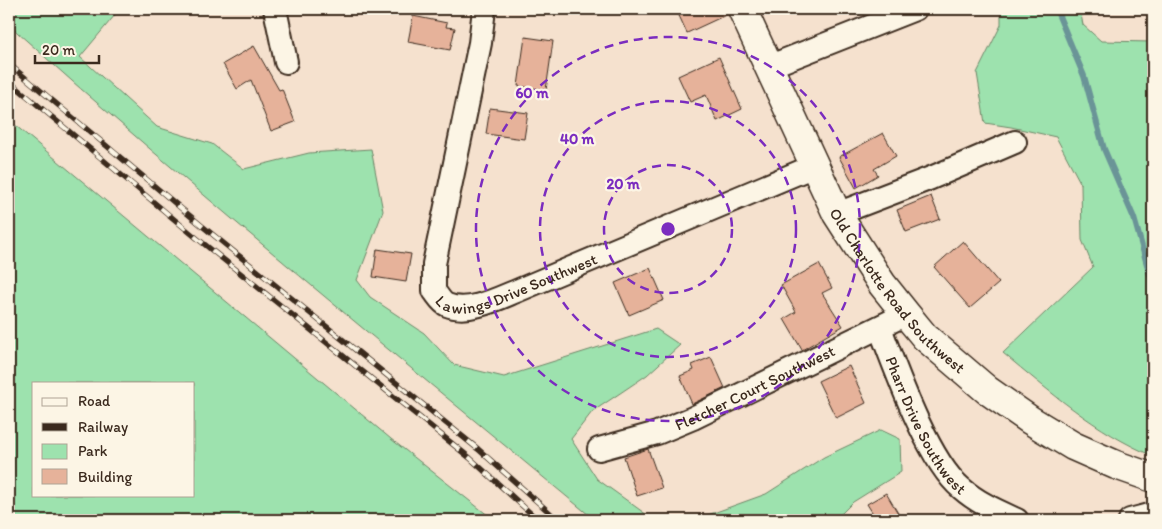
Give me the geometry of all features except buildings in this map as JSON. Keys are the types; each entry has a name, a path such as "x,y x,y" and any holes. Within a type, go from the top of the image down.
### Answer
{"street":[{"path":"275,9 286,62"},
{"name":"Lawings Drive Southwest","path":"484,9 480,43 434,264 434,291 445,305 460,308 480,304 519,290 814,166"},
{"name":"Old Charlotte Road Southwest","path":"742,9 837,214 882,284 925,336 986,390 1030,420 1081,450 1153,478"},
{"path":"768,66 915,9"},
{"path":"837,214 931,178 1015,142"},
{"name":"Fletcher Court Southwest","path":"599,449 657,433 693,418 906,314"},
{"name":"Pharr Drive Southwest","path":"880,328 904,390 942,467 960,488 985,506 1018,520"},
{"path":"1130,520 1153,514"}],"green space":[{"path":"9,9 120,9 80,57 157,127 212,144 244,169 309,153 371,149 383,211 357,280 370,297 424,333 454,365 504,377 656,329 680,345 647,375 592,412 571,439 597,479 654,520 595,520 299,276 153,152 9,25"},
{"path":"1001,9 1080,9 1083,25 1101,41 1153,42 1153,456 1112,435 1074,410 1003,353 1093,267 1082,240 1081,184 1056,137 985,123 977,73 1001,25"},
{"path":"9,120 391,439 494,520 9,520"},
{"path":"881,430 900,439 901,472 853,502 835,520 694,520 766,494 824,457"}],"waterway":[{"path":"1056,9 1084,76 1104,149 1134,218 1153,286"}],"railway":[{"path":"9,64 201,225 478,449 558,520"},
{"path":"9,81 193,235 470,458 538,520"}]}
